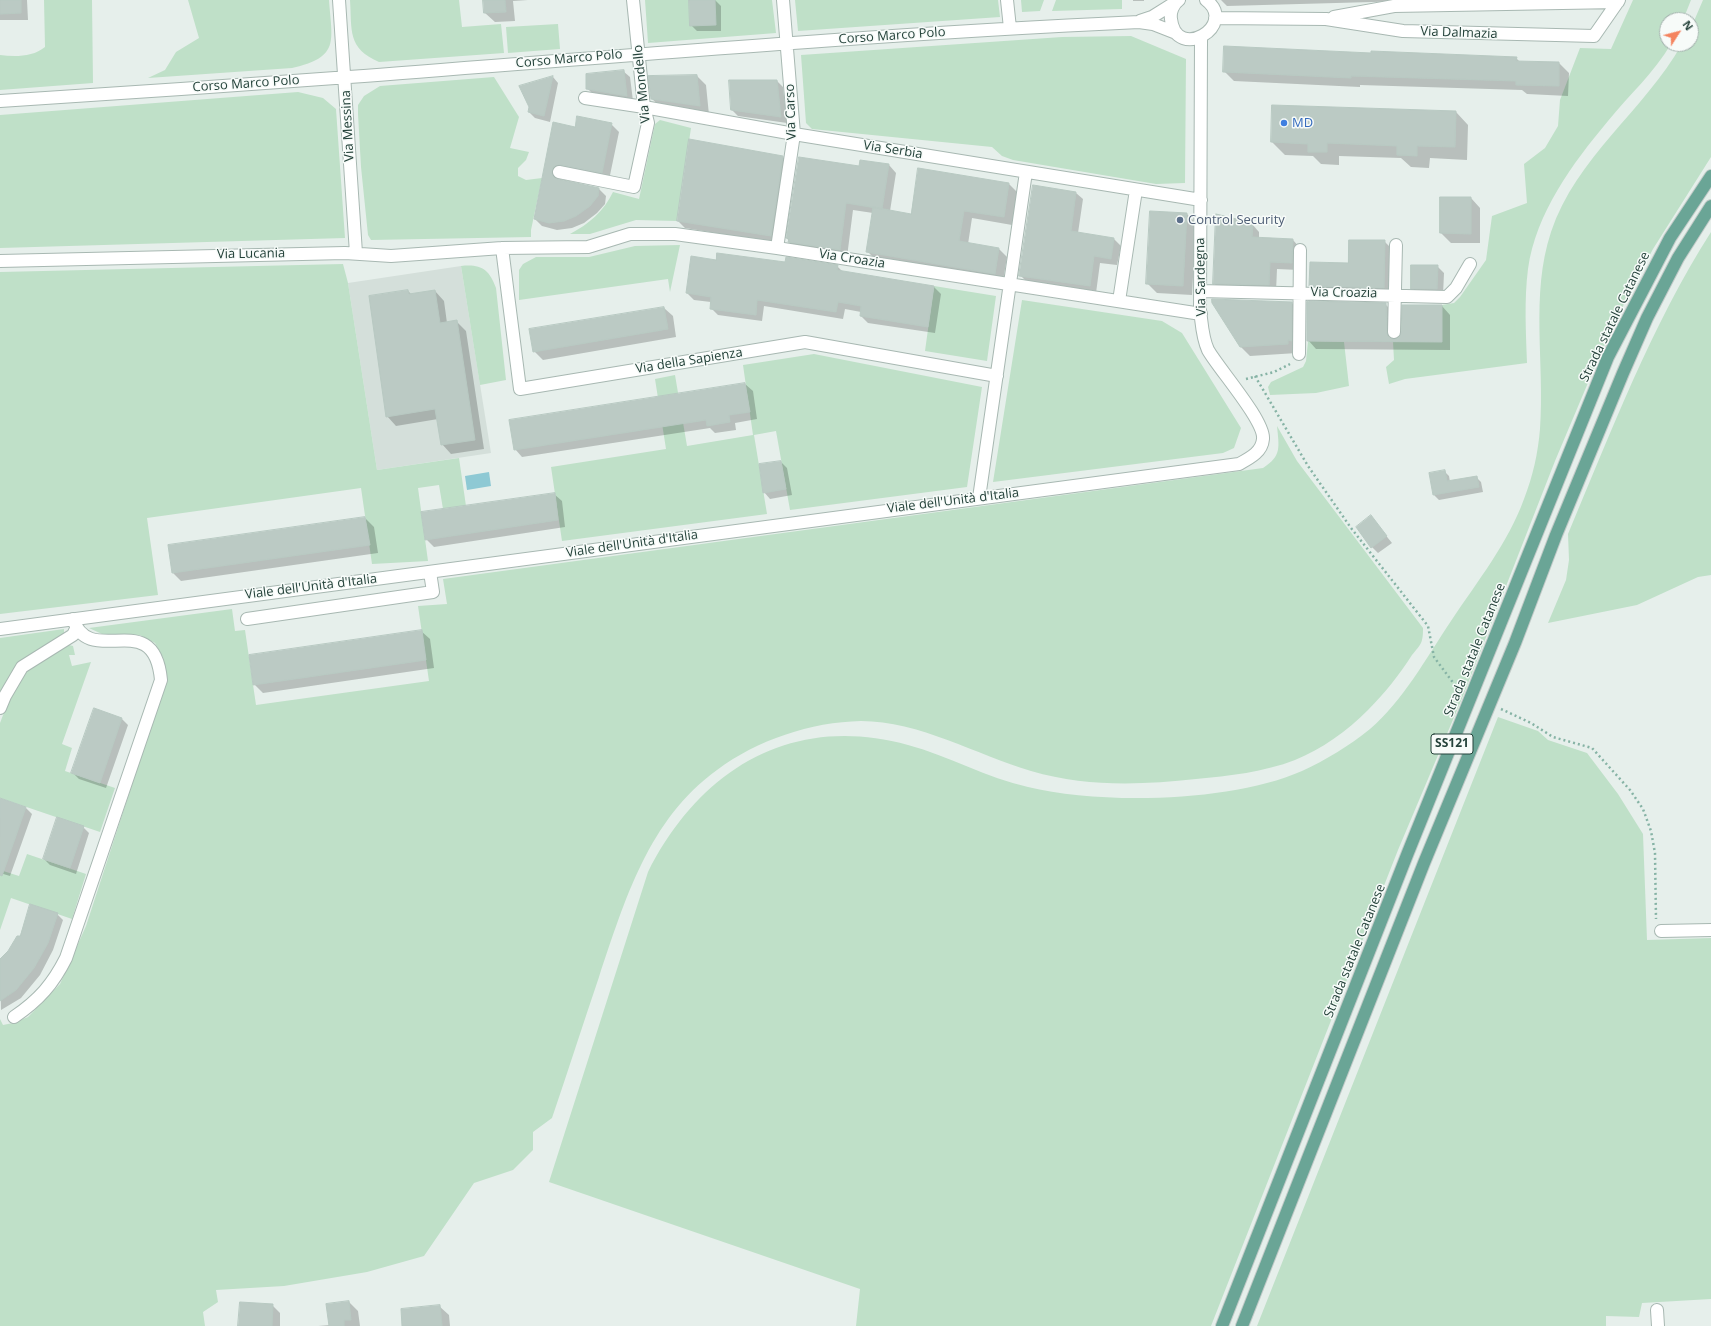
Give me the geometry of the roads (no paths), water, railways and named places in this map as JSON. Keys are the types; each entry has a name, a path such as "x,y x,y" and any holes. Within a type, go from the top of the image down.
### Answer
{"main road":[{"path":"1703,187 1711,172"},
{"name":"Strada statale Catanese","path":"1222,1326 1410,848 1608,357 1670,238 1711,176"},
{"name":"SS121","path":"1242,1326 1424,863 1515,643 1556,535 1623,373 1647,318 1678,258 1711,206"}],"street":[{"name":"Via Messina","path":"339,0 356,253"},
{"name":"Via Mondello","path":"559,172 634,187 648,123 644,106 633,0"},
{"name":"Via Carso","path":"777,248 794,134 783,0"},
{"path":"1007,0 1010,28"},
{"path":"1139,22 1153,24 1176,33 1184,38 1192,40 1201,38 1208,33 1213,26 1215,18 1213,9 1206,0"},
{"path":"1139,22 1152,17 1178,1"},
{"path":"1176,33 1172,26 1170,17 1172,9 1178,1"},
{"name":"Via Dalmazia","path":"1215,18 1326,19 1403,31 1594,36 1618,1"},
{"name":"Via Dalmazia","path":"1326,19 1394,6 1618,1"},
{"name":"Corso Marco Polo","path":"0,101 345,77 787,43 1010,28 1139,22"},
{"name":"Via Sardegna","path":"1201,38 1200,291 1202,334 1208,349 1258,421 1263,437 1260,449"},
{"name":"Via Serbia","path":"585,98 644,106 794,134 1201,200"},
{"path":"979,498 1026,172"},
{"path":"1119,301 1136,190"},
{"name":"Via Croazia","path":"502,248 588,247 630,234 656,233 777,248 1201,314"},
{"path":"1394,332 1396,245"},
{"name":"Via Lucania","path":"0,261 356,253 391,256 502,248"},
{"name":"Via della Sapienza","path":"502,248 520,389 805,342 997,376"},
{"path":"1299,354 1300,250"},
{"name":"Via Croazia","path":"1200,291 1447,296 1456,288 1470,264"},
{"name":"Viale dell'Unità d'Italia","path":"0,629 75,624 430,572 1239,464 1260,449"},
{"path":"247,619 433,592 430,572"},
{"path":"0,708 7,691 22,667 73,635 75,624"},
{"path":"14,1017 44,993 56,978 66,958 161,680 159,665 150,647 140,642 127,639 97,641 83,635 75,624"},
{"path":"1661,931 1711,930"},
{"path":"1657,1310 1658,1326"}],"water":[{"path":"489,472 491,486 467,490 465,476"}],"place":[{"name":"MD","path":"1284,123"},
{"name":"Control Security","path":"1180,220"}]}
